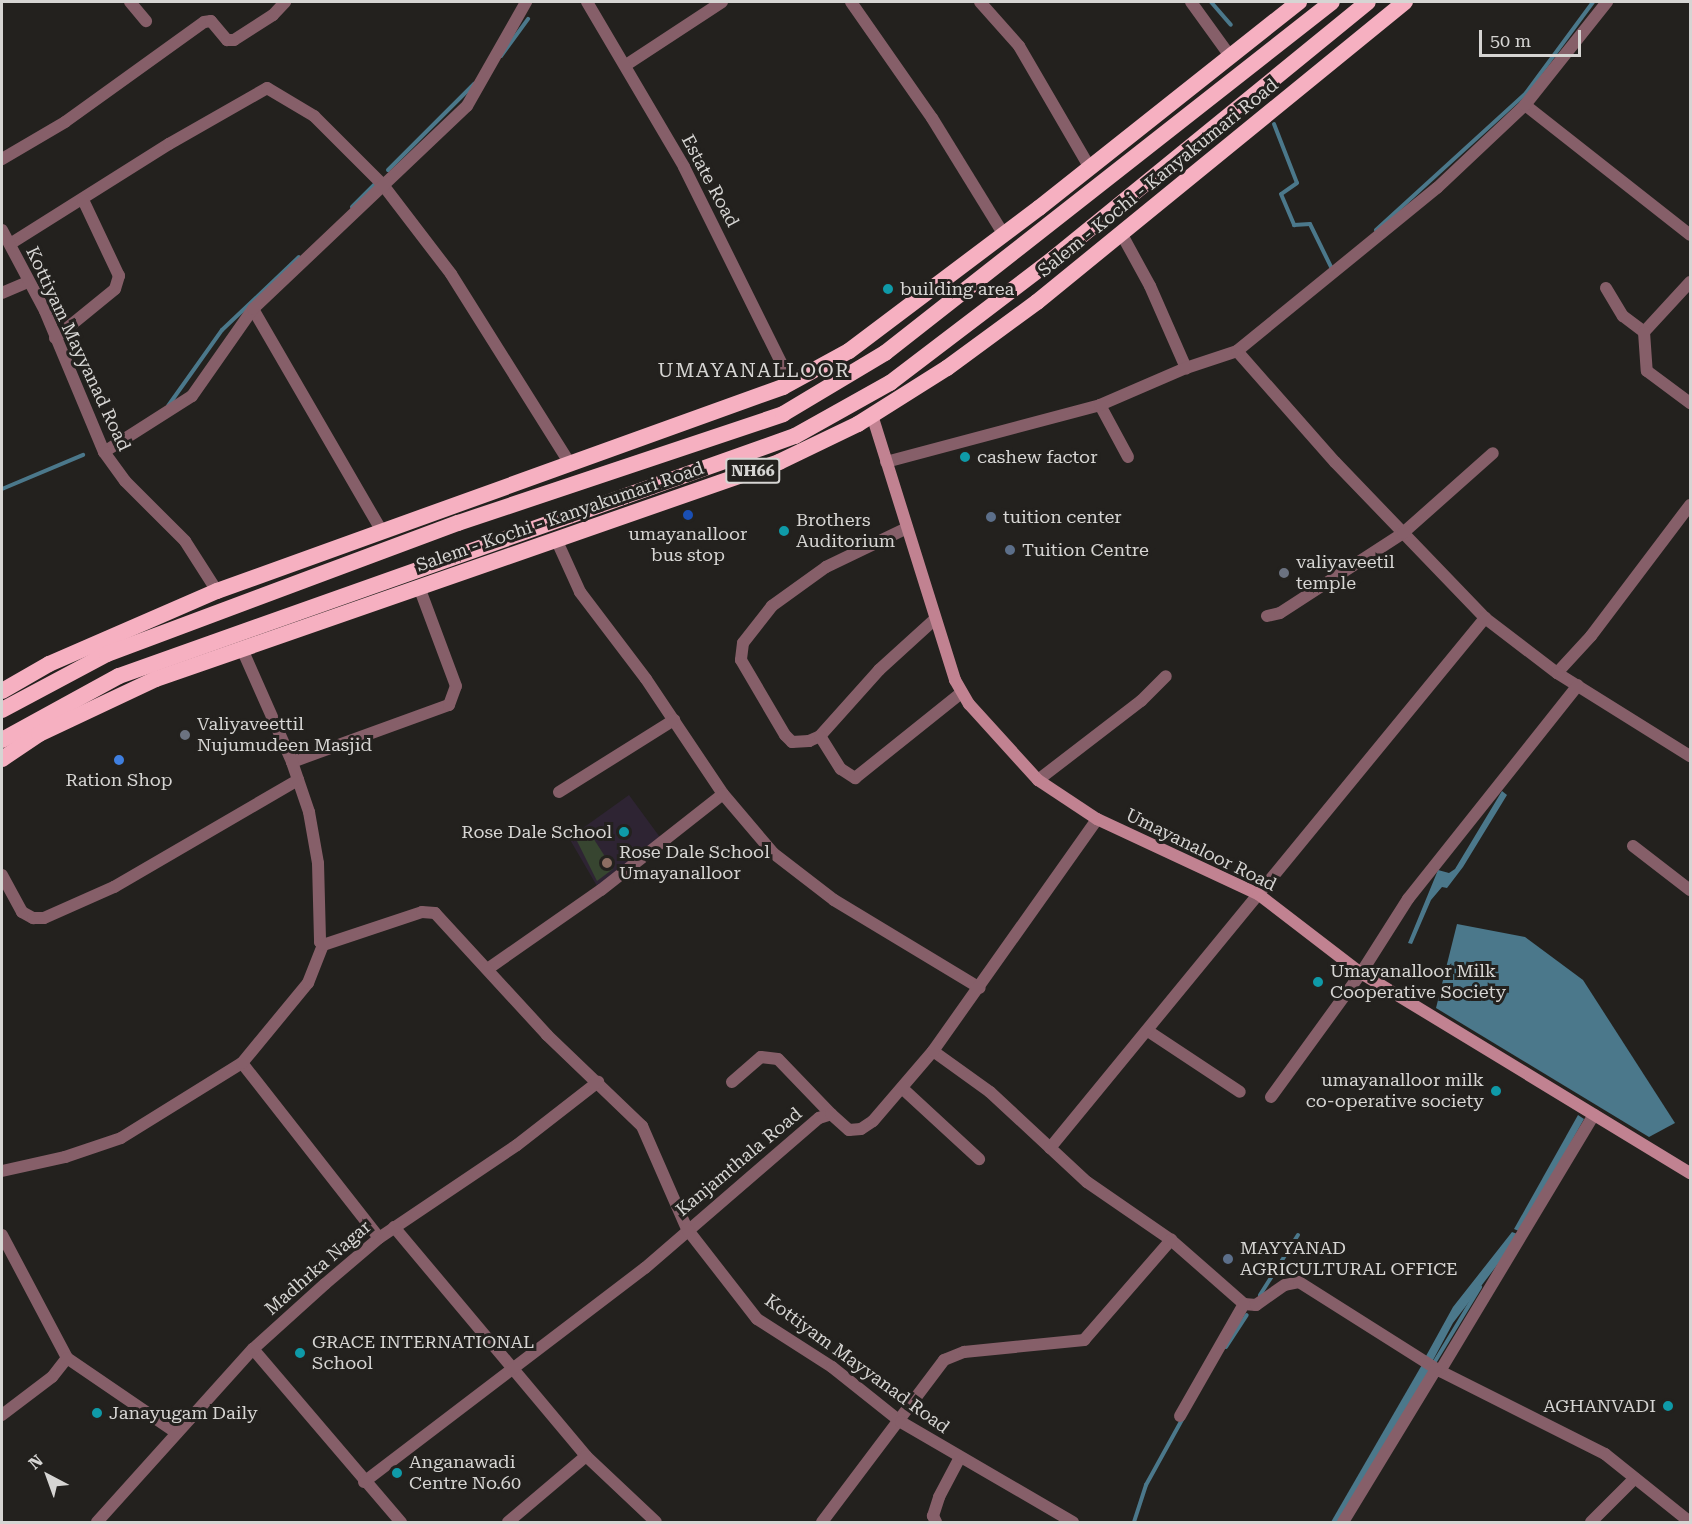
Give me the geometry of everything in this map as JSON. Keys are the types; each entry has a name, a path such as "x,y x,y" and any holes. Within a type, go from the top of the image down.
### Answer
{"highway":[{"path":"2,691 49,664 217,591 381,530 740,405 791,382 849,351 1004,235 1299,2"},
{"path":"2,710 107,654 458,523 783,414 885,353 1332,2"},
{"path":"2,740 119,676 795,436 899,376 1054,258 1368,2"},
{"name":"Salem - Kochi - Kanyakumari Road","path":"2,759 39,734 156,680 779,462 872,415 965,355 1121,233 1405,2"}],"main road":[{"name":"Umayanaloor Road","path":"872,415 935,619 961,693 1038,780 1097,819 1258,894 1362,973 1690,1173"}],"street":[{"path":"130,2 146,21"},
{"path":"2,159 65,122 204,22 211,21 227,40 234,40 273,15 285,2"},
{"path":"104,452 192,396 253,309 467,106 526,2"},
{"name":"Estate Road","path":"587,2 684,167 791,382"},
{"path":"626,65 722,2"},
{"path":"851,2 932,118 1004,235"},
{"path":"980,2 1019,46 1090,168"},
{"path":"1191,2 1230,56"},
{"path":"885,462 1100,405 1186,368 1237,351 1437,188 1526,105 1607,2"},
{"path":"10,244 169,144 267,88 314,116 383,185 451,274 570,464"},
{"path":"1526,105 1651,207 1690,235"},
{"path":"55,338 115,290 118,276 83,200"},
{"name":"Kottiyam Mayyanad Road","path":"2,230 45,311 104,452 125,481 185,541 217,591"},
{"path":"1121,233 1150,286 1186,368"},
{"path":"2,293 28,282"},
{"path":"1690,282 1644,332 1647,371 1690,403"},
{"path":"1606,288 1623,316 1644,332"},
{"path":"253,309 381,530"},
{"path":"1237,351 1403,533 1485,618 1557,673 1690,756"},
{"path":"1100,405 1128,457"},
{"path":"1267,616 1280,613 1403,533 1493,453"},
{"path":"1557,673 1591,636 1690,505"},
{"path":"907,528 826,567 772,606 743,643 741,660 784,735 792,742 800,743 820,736 879,670 935,619"},
{"path":"556,539 580,592 674,720 723,794 773,853 834,900 980,988"},
{"path":"292,762 449,705 456,686 418,587"},
{"path":"1050,1148 1149,1031 1258,894 1485,618"},
{"path":"2,1171 65,1157 122,1138 242,1063 308,983 323,945 320,942 318,863 309,812 292,762 242,649"},
{"path":"1038,780 1141,701 1166,676"},
{"path":"1271,1097 1362,973 1408,899 1578,686"},
{"path":"820,736 841,769 855,778 961,693"},
{"path":"559,792 674,720"},
{"path":"2,875 22,912 33,918 44,918 114,887 298,780"},
{"path":"489,968 601,890 723,794"},
{"name":"Kanjamthala Road","path":"364,1482 645,1268 687,1229 811,1124 831,1114 849,1130 861,1129 902,1088 933,1051 980,988 1097,819"},
{"path":"1633,846 1690,890"},
{"name":"Kottiyam Mayyanad Road","path":"323,945 422,912 435,913 489,968 518,1005 642,1126 687,1229 758,1319 832,1366 901,1422 959,1459 1073,1522"},
{"path":"1149,1031 1240,1092"},
{"path":"933,1051 990,1092 1087,1182 1171,1240 1244,1304 1256,1305 1285,1286 1299,1282 1438,1370 1605,1454 1690,1522"},
{"path":"732,1083 761,1058 778,1059 831,1114"},
{"path":"242,1063 378,1238"},
{"name":"Madhrka Nagar","path":"97,1522 253,1349 378,1238 517,1145 598,1082"},
{"path":"902,1088 979,1159"},
{"path":"1343,1522 1594,1115"},
{"path":"394,1227 586,1456 656,1522"},
{"path":"2,1235 67,1358 177,1433"},
{"path":"822,1522 901,1422 935,1369 954,1354 1084,1340 1171,1240"},
{"path":"1180,1416 1244,1304"},
{"path":"253,1349 364,1482 401,1522"},
{"path":"2,1415 52,1377 67,1358"},
{"path":"508,1522 586,1456"},
{"path":"936,1522 933,1516 939,1497 959,1459"},
{"path":"1591,1522 1635,1478"}],"shaded area":[{"name":"Rose Dale School Umayanalloor","path":"629,795 662,840 597,886 569,838"}],"green space":[{"path":"588,830 613,869 597,881 576,839"}],"water":[{"path":"1502,791 1507,795 1463,867 1447,888 1442,887 1431,900 1412,944 1408,943 1438,870 1449,873 1455,869"},
{"path":"1457,924 1525,937 1583,980 1675,1123 1649,1137 1436,1008"},
{"path":"1578,1115 1584,1119 1521,1232 1514,1229"},
{"path":"1512,1232 1520,1235 1453,1323 1432,1362 1426,1356 1453,1307"},
{"path":"1423,1363 1430,1369 1339,1522 1331,1522"}],"waterway":[{"path":"1211,2 1231,25"},
{"path":"1376,230 1526,93 1593,2"},
{"path":"501,56 528,19"},
{"path":"388,170 474,84"},
{"path":"1274,124 1297,183 1281,194 1294,225 1310,224 1332,269"},
{"path":"352,207 377,182"},
{"path":"168,406 222,330 299,257"},
{"path":"2,489 83,455"},
{"path":"1260,1295 1298,1235"},
{"path":"1434,1363 1480,1287"},
{"path":"1226,1347 1247,1315"},
{"path":"1134,1522 1146,1485 1183,1418"}],"place":[{"name":"building area","path":"888,289"},
{"name":"cashew factor","path":"965,457"},
{"name":"umayanalloor bus stop","path":"688,515"},
{"name":"tuition center","path":"991,517"},
{"name":"Brothers Auditorium","path":"784,531"},
{"name":"Tuition Centre","path":"1010,550"},
{"name":"valiyaveetil temple","path":"1284,573"},
{"name":"Valiyaveettil Nujumudeen Masjid","path":"185,735"},
{"name":"Ration Shop","path":"119,760"},
{"name":"Rose Dale School","path":"624,832"},
{"name":"Rose Dale School Umayanalloor","path":"607,863"},
{"name":"Umayanalloor Milk Cooperative Society","path":"1318,982"},
{"name":"umayanalloor milk co-operative society","path":"1496,1091"},
{"name":"MAYYANAD AGRICULTURAL OFFICE","path":"1228,1259"},
{"name":"GRACE INTERNATIONAL School","path":"300,1353"},
{"name":"AGHANVADI","path":"1668,1406"},
{"name":"Janayugam Daily","path":"97,1413"},
{"name":"Anganawadi Centre No.60","path":"397,1473"}],"district":[{"name":"UMAYANALLOOR","path":"754,370"}]}
